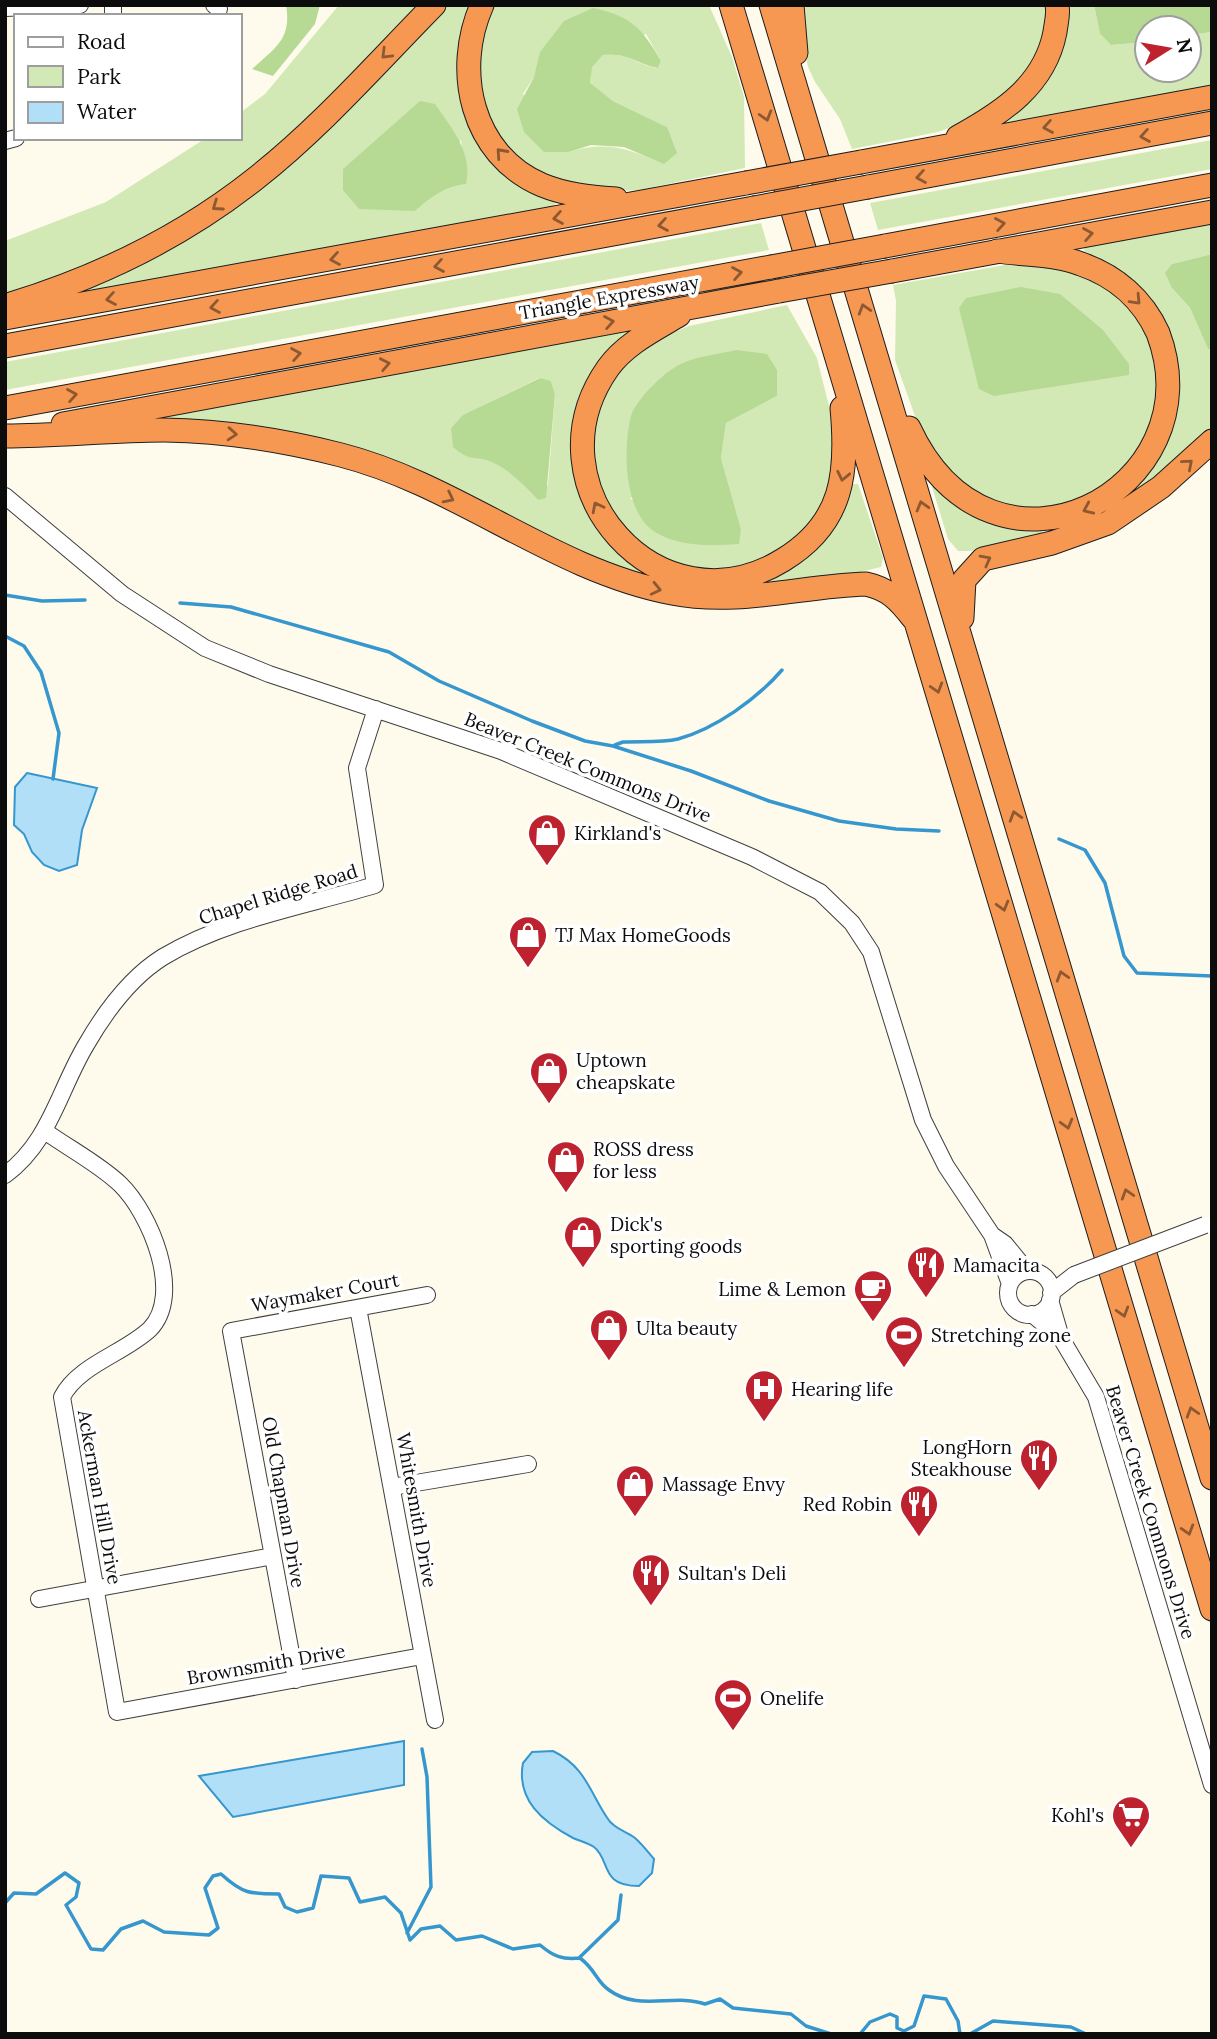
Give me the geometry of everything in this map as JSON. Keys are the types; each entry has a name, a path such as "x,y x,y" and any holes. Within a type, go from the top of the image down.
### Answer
{"highway":[{"path":"5,306 82,279 147,250 218,206 296,145 434,5"},
{"path":"482,5 472,27 467,62 470,93 489,138 506,159 539,184 557,191 597,198 649,201"},
{"path":"717,5 746,51"},
{"path":"731,5 1212,1609"},
{"path":"771,5 802,101 1212,1478"},
{"path":"792,5 802,101"},
{"path":"940,147 1007,109 1034,81 1051,53 1057,5"},
{"path":"5,318 1212,97"},
{"path":"5,346 1212,123"},
{"name":"Triangle Expressway","path":"5,408 1212,185"},
{"path":"5,436 1212,212"},
{"path":"884,375 915,442 943,480 971,502 993,513 1037,520 1077,514 1109,499 1140,472 1156,449 1169,407 1169,370 1153,321 1141,303 1100,271 1056,257 997,251"},
{"path":"692,307 644,335 608,368 594,393 582,437 585,479 594,505 624,545 672,573 703,580 755,574 799,550 822,526 837,500 845,469 839,359"},
{"path":"5,436 164,430 246,436 292,443 344,455 419,483 578,563 629,583 674,593 746,598 866,584 882,587 897,598 917,623"},
{"path":"963,642 964,580 983,559 1052,542 1108,523 1161,487 1212,441"}],"street":[{"path":"5,8 80,5"},
{"name":"Beaver Creek Commons Drive","path":"5,496 122,594 176,632 237,663 501,751 740,852 799,879 820,892 852,923 864,939 886,995 923,1120 946,1166 992,1235 1010,1284"},
{"name":"Chapel Ridge Road","path":"5,1175 46,1132 85,1045 126,988 162,958 216,932 375,886 357,768 376,709"},
{"name":"Ackerman Hill Drive","path":"46,1132 120,1184 146,1218 163,1275 164,1302 149,1329 76,1380 62,1396 117,1712"},
{"path":"1074,1275 1016,1275 1010,1284 1010,1303 1018,1311 1032,1314 1043,1310 1051,1297 1074,1275 1209,1224"},
{"name":"Beaver Creek Commons Drive","path":"992,1235 1034,1273"},
{"path":"1034,1273 1049,1283 1051,1297"},
{"name":"Waymaker Court","path":"231,1331 427,1295"},
{"name":"Beaver Creek Commons Drive","path":"1051,1297 1061,1338"},
{"name":"Whitesmith Drive","path":"358,1308 435,1720"},
{"name":"Beaver Creek Commons Drive","path":"1032,1314 1061,1338 1089,1382 1102,1413 1212,1785"},
{"name":"Old Chapman Drive","path":"231,1331 296,1680"},
{"path":"392,1488 528,1464"},
{"path":"39,1599 273,1556"},
{"name":"Brownsmith Drive","path":"117,1712 422,1656"}],"green space":[{"path":"286,5 320,5 315,24 273,76 252,69 284,35"},
{"path":"339,5 421,5 358,72 254,171 131,249 5,300 5,241 106,202 203,140 242,140 242,111 265,94"},
{"path":"443,5 473,5 468,113 554,198 555,205 508,219 60,302 156,252","holes":["461,140 466,184 444,190 415,211"]},
{"path":"490,5 709,5 732,57 744,97 745,168 639,190 599,192 530,171 505,149 476,91 479,28","holes":["646,34 661,61 658,68 627,57 603,55 591,67 590,84 613,101 667,127 663,163 617,148 595,147 569,152 523,94 534,77"]},
{"path":"799,5 1049,5 1050,24 1022,85 976,118 938,132 852,149 840,119 808,67 801,35"},
{"path":"1063,5 1094,5 1100,34 1111,45 1133,43 1133,84 1203,84 1203,33 1212,32 1212,90 1000,129 998,123 1014,113"},
{"path":"1094,5 1212,5 1212,32 1203,33 1203,14 1133,14 1133,43 1111,45 1100,34"},
{"path":"593,8 617,15 634,25 648,40 661,61 658,68 626,57 603,55 592,67 590,83 613,101 667,127 677,153 664,164 624,147 591,145 569,152 544,152 524,132 517,109 534,77 540,52 564,21"},
{"path":"420,101 435,104 460,141 466,162 466,184 444,190 415,211 359,209 343,190 343,169"},
{"path":"1212,140 1212,169 878,230 870,203"},
{"path":"1212,218 1212,254 1172,264 1172,288 1190,308 1208,349 1212,349 1212,431 1140,493 1136,488 1159,455 1174,417 1178,398 1175,358 1163,330 1085,254 1084,247 1146,230"},
{"path":"761,223 769,250 5,390 5,362"},
{"path":"1212,254 1212,349 1208,349 1190,308 1172,288 1165,273 1172,264"},
{"path":"1016,263 1052,263 1116,288 1155,340 1159,422 1104,496 1014,512 955,484 921,433 895,360 896,301 893,285"},
{"path":"1021,287 1060,294 1103,330 1129,364 1129,375 994,396 979,389 959,308 966,298"},
{"path":"787,305 817,358 835,430 834,490 802,540 751,569 694,572 644,552 606,510 589,435 614,371 659,338 689,326","holes":["777,370 777,396 726,423 721,458 741,529 630,499"]},
{"path":"638,324 622,344 577,463 662,577 661,583 611,569 443,487 164,424 162,416","holes":["539,378 551,381 555,394 548,485 538,500 515,477 451,428 464,415"]},
{"path":"736,350 767,354 777,370 777,396 726,423 721,458 741,529 739,544 706,545 665,537 644,523 631,495 627,445 631,416 645,393 676,366"},
{"path":"540,378 551,381 555,394 546,498 538,500 501,467 488,460 465,455 453,447 451,428 463,415"},
{"path":"852,484 858,484 883,558 881,567 839,577 749,591 749,583 846,497"},
{"path":"936,485 971,511 1011,525 1041,528 1042,535 970,551 958,551 948,539 932,487"}],"water":[{"path":"27,773 97,788 82,830 77,865 59,871 44,865 32,852 24,834 14,825 15,787"},
{"path":"404,1741 404,1785 233,1817 199,1776"},
{"path":"553,1751 564,1757 580,1773 610,1822 635,1838 654,1859 652,1873 639,1886 617,1882 594,1847 552,1825 528,1799 522,1776 523,1763 532,1752"}],"waterway":[{"path":"5,595 42,601 85,600"},
{"path":"180,603 231,607 389,652 439,681 532,721 585,741 613,746 691,771 769,801 839,821 896,829 939,831"},
{"path":"5,636 24,646 41,672 59,733 53,779"},
{"path":"615,745 623,742 678,739 706,728 748,702 782,670"},
{"path":"1059,839 1085,850 1105,883 1124,956 1137,973 1212,976"},
{"path":"407,1933 431,1887 427,1777 422,1749"},
{"path":"5,1903 14,1893 36,1894 65,1873 79,1883 76,1897 66,1905 91,1949 103,1950 121,1929 143,1921 164,1932 209,1935 218,1928 205,1888 213,1876 221,1874 235,1886 247,1891 279,1894 285,1907 297,1912 313,1908 321,1876 349,1878 360,1902 385,1897 401,1913 410,1940 421,1929 440,1926 456,1940 482,1936 513,1949 540,1945 558,1956 580,1958 605,1987 632,2000 681,2000 705,2004 720,1999 733,2008 791,2014 806,2026 831,2034"},
{"path":"580,1957 618,1920 621,1895"},
{"path":"860,2034 870,2022 890,2014 897,2017 897,2028 904,2031 914,2026 924,1996 946,1999 958,2021 960,2034"},
{"path":"970,2034 993,2021 1071,2027 1086,2034"}],"place":[{"name":"Kirkland's","path":"547,867"},
{"name":"TJ Max HomeGoods","path":"528,969"},
{"name":"Uptown cheapskate","path":"549,1105"},
{"name":"ROSS dress for less","path":"566,1194"},
{"name":"Dick's sporting goods","path":"583,1269"},
{"name":"Mamacita","path":"926,1299"},
{"name":"Lime & Lemon","path":"873,1323"},
{"name":"Ulta beauty","path":"609,1362"},
{"name":"Stretching zone","path":"904,1369"},
{"name":"Hearing life","path":"764,1423"},
{"name":"LongHorn Steakhouse","path":"1039,1492"},
{"name":"Massage Envy","path":"635,1518"},
{"name":"Red Robin","path":"919,1538"},
{"name":"Sultan's Deli","path":"651,1607"},
{"name":"Onelife","path":"733,1732"},
{"name":"Kohl's","path":"1131,1849"}]}
